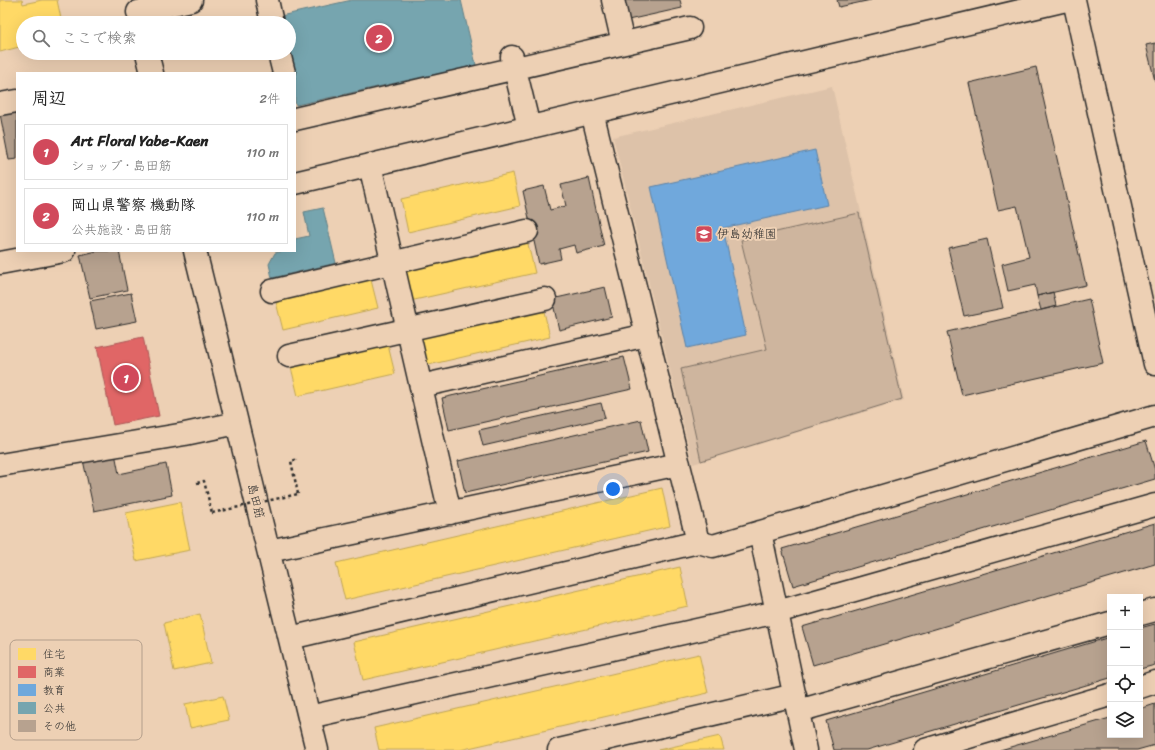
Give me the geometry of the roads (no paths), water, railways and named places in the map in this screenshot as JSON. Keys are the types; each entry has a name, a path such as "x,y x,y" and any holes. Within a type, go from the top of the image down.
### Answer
{"street":[{"path":"138,12 191,0"},
{"path":"267,0 270,16"},
{"path":"613,0 623,43"},
{"path":"296,183 1066,0"},
{"path":"1074,0 1155,364"},
{"path":"296,119 514,63 623,43 690,28"},
{"path":"149,60 152,72"},
{"path":"281,60 284,72"},
{"path":"514,63 529,127"},
{"path":"0,104 16,101"},
{"path":"592,112 698,542"},
{"path":"370,165 450,513"},
{"path":"272,291 527,231"},
{"path":"0,263 59,252"},
{"name":"島田筋","path":"195,252 317,750"},
{"path":"288,356 545,299"},
{"path":"420,386 647,335"},
{"path":"290,638 698,542 713,546 1155,416"},
{"path":"0,466 185,434 237,423"},
{"path":"269,551 679,464"},
{"path":"309,718 778,612 1155,506"},
{"path":"760,532 806,750"},
{"path":"1143,613 1155,610"},
{"path":"559,750 796,703 1107,624"},
{"path":"1143,686 1155,682"},
{"path":"925,750 1107,697"}],"place":[{"name":"岡山県警察 機動隊","path":"379,38"},
{"name":"伊島幼稚園","path":"704,234"},
{"name":"Art Floral Yabe-Kaen","path":"126,378"}]}
